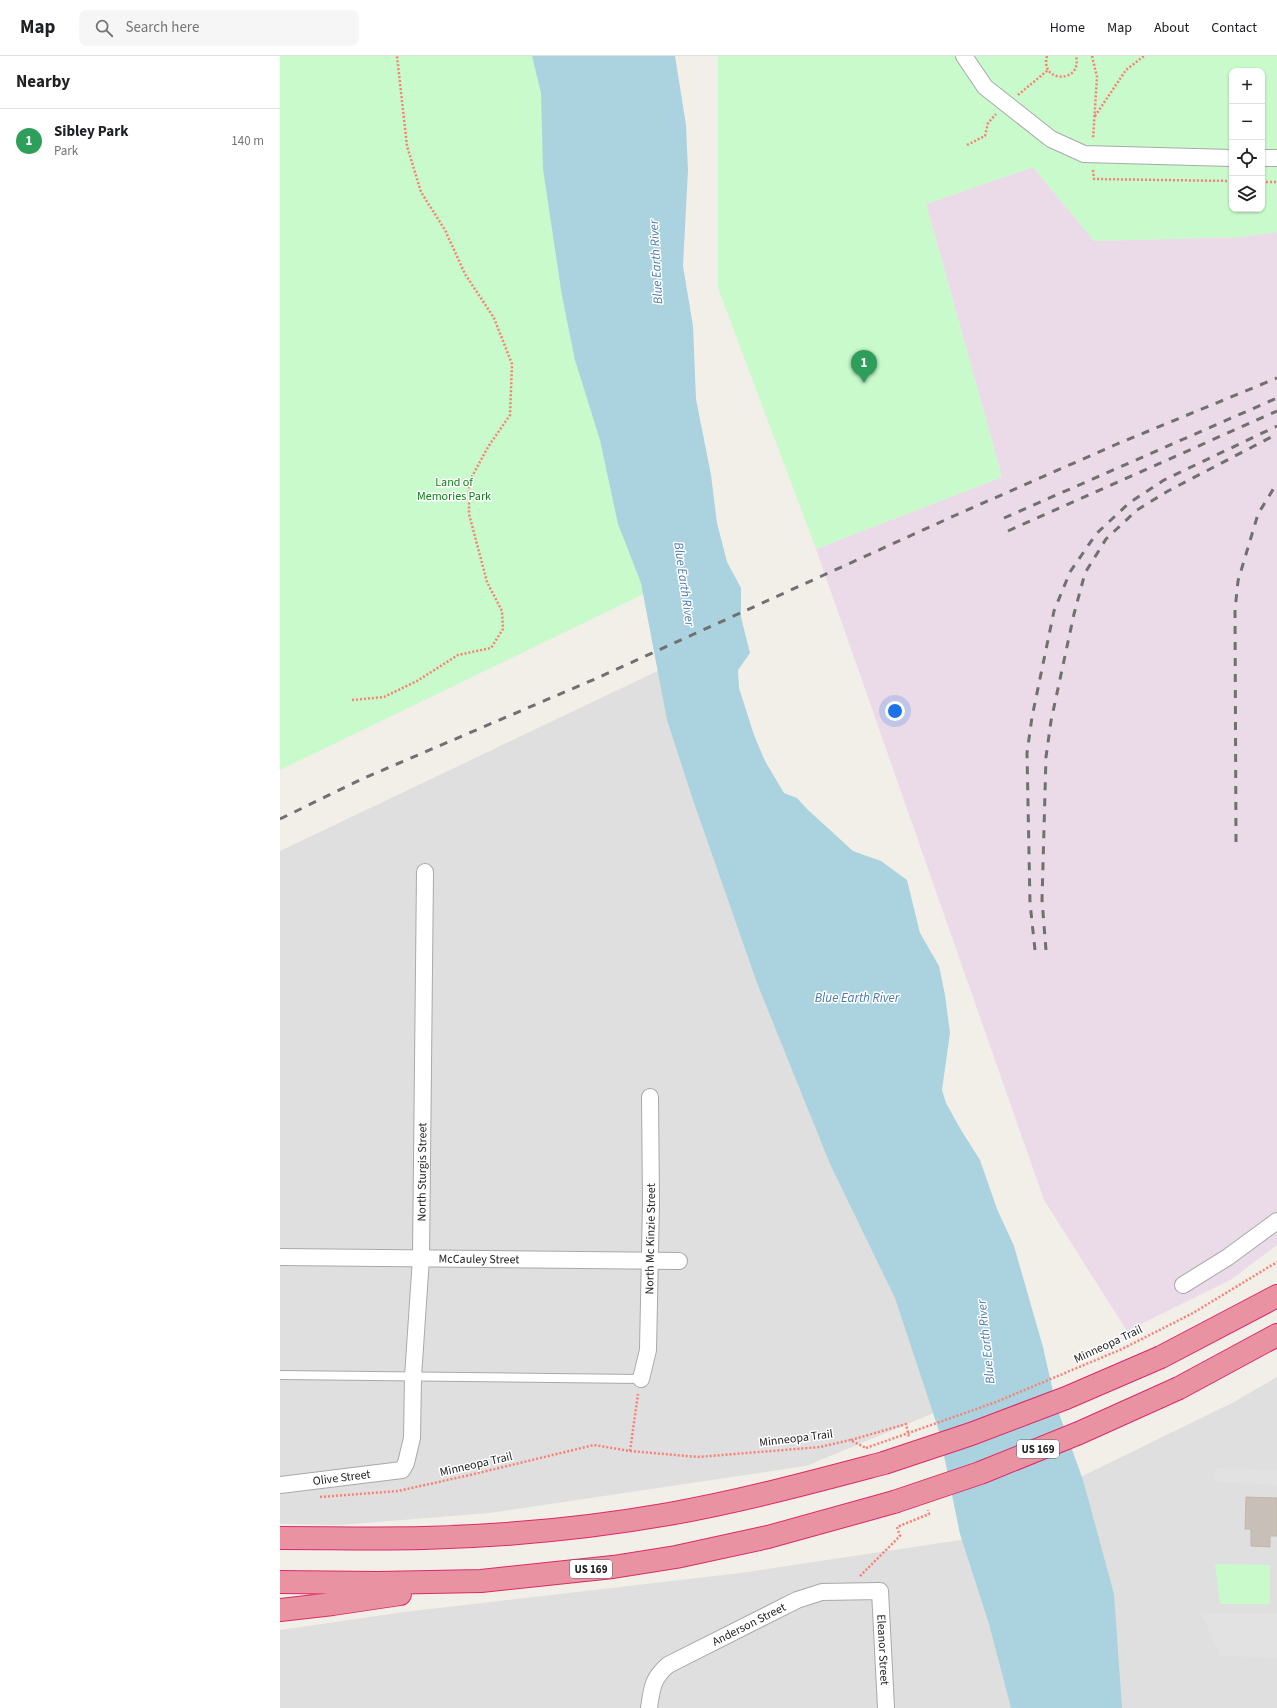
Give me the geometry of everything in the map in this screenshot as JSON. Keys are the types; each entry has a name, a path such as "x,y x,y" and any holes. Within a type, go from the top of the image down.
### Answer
{"highway":[{"path":"1209,1332 1277,1282"},
{"path":"280,1538 426,1538 524,1532 669,1514 763,1495 884,1463 978,1432 1066,1398 1161,1357 1277,1296"},
{"name":"US 169","path":"280,1582 378,1583 481,1581 612,1567 676,1557 768,1537 894,1502 980,1473 1079,1433 1179,1388 1275,1336"},
{"path":"280,1610 333,1604 481,1581"}],"street":[{"path":"964,56 985,88 1051,139 1084,154 1229,158"},
{"path":"1265,158 1277,158"},
{"name":"North Sturgis Street","path":"402,1470 406,1464 412,1438 413,1376 420,1258 425,872"},
{"name":"North Mc Kinzie Street","path":"641,1379 648,1350 650,1260 650,1097"},
{"path":"1183,1285 1228,1257 1277,1222"},
{"name":"McCauley Street","path":"280,1257 679,1261"},
{"name":"Olive Street","path":"280,1485 402,1470"},
{"name":"Anderson Street","path":"649,1708 652,1684 659,1673 668,1665 797,1600 822,1592 880,1591"},
{"name":"Eleanor Street","path":"880,1591 886,1708"}],"lane":[{"path":"280,1376 641,1379"}],"path":[{"path":"352,700 384,697 417,681 458,655 491,648 503,629 502,611 487,582 469,514 469,482 488,447 510,415 512,364 494,318 465,274 446,230 421,192 407,146 397,56"},
{"path":"1047,56 1046,65 1048,70 1052,74 1061,77 1074,71 1077,62 1076,56"},
{"path":"1095,116 1126,70 1144,56"},
{"path":"1265,182 1277,182"},
{"name":"Minneopa Trail","path":"319,1497 398,1490 470,1475 594,1445 630,1451 698,1457 820,1447 850,1440 866,1448 996,1402 1122,1349 1193,1313 1277,1262"},
{"path":"630,1451 641,1379"},
{"path":"850,1440 906,1424"},
{"path":"872,1562 900,1536 897,1527 929,1514"}],"shaded area":[{"path":"1033,167 1094,241 1240,237 1277,232 1277,1245 1232,1279 1127,1331 1044,1200 816,549 1002,477 926,204"},
{"path":"668,666 953,1405 806,1466 489,1513 341,1525 280,1524 280,851"},
{"path":"1277,1377 1277,1708 1098,1708 1060,1487 1234,1402"},
{"path":"1215,1468 1277,1470 1277,1485 1214,1482"},
{"path":"974,1538 1024,1708 280,1708 280,1630 404,1612 740,1573"},
{"path":"1201,1613 1277,1613 1277,1658 1220,1656"}],"green space":[{"name":"Land of Memories Park","path":"280,56 533,56 656,588 280,770"},
{"path":"718,56 1277,56 1277,232 1240,237 1094,241 1033,167 926,204 1002,477 816,549 718,288"},
{"path":"1215,1564 1270,1565 1270,1604 1220,1604"}],"water":[{"name":"Blue Earth River","path":"532,56 675,56 686,125 688,170 683,266 693,326 696,399 711,475 717,523 727,562 741,588 741,617 750,653 738,670 739,688 754,735 765,761 784,793 797,798 853,851 881,861 907,880 920,933 939,966 945,995 950,1033 942,1090 946,1103 980,1160 997,1209 1014,1246 1043,1347 1056,1405 1083,1480 1114,1594 1122,1708 1011,1708 989,1624 960,1534 939,1431 895,1298 830,1164 757,983 693,800 667,720 641,583 618,524 600,440 575,360 562,296 543,169 541,93"}],"building":[{"path":"1246,1497 1277,1498 1277,1536 1270,1536 1270,1547 1251,1546 1251,1529 1245,1529"}],"railway":[{"path":"280,819 362,779 595,679 956,515 1117,444 1277,378"},
{"path":"1004,518 1277,398"},
{"path":"1008,531 1277,411"},
{"path":"1035,950 1030,903 1027,753 1032,717 1054,611 1070,572 1096,534 1129,503 1164,480 1277,426"},
{"path":"1046,950 1042,900 1046,757 1051,721 1074,614 1085,573 1106,539 1137,510 1168,491 1277,434"},
{"path":"1236,842 1235,610 1238,581 1258,514 1277,483"}],"place":[{"name":"Sibley Park","path":"864,383"}]}
